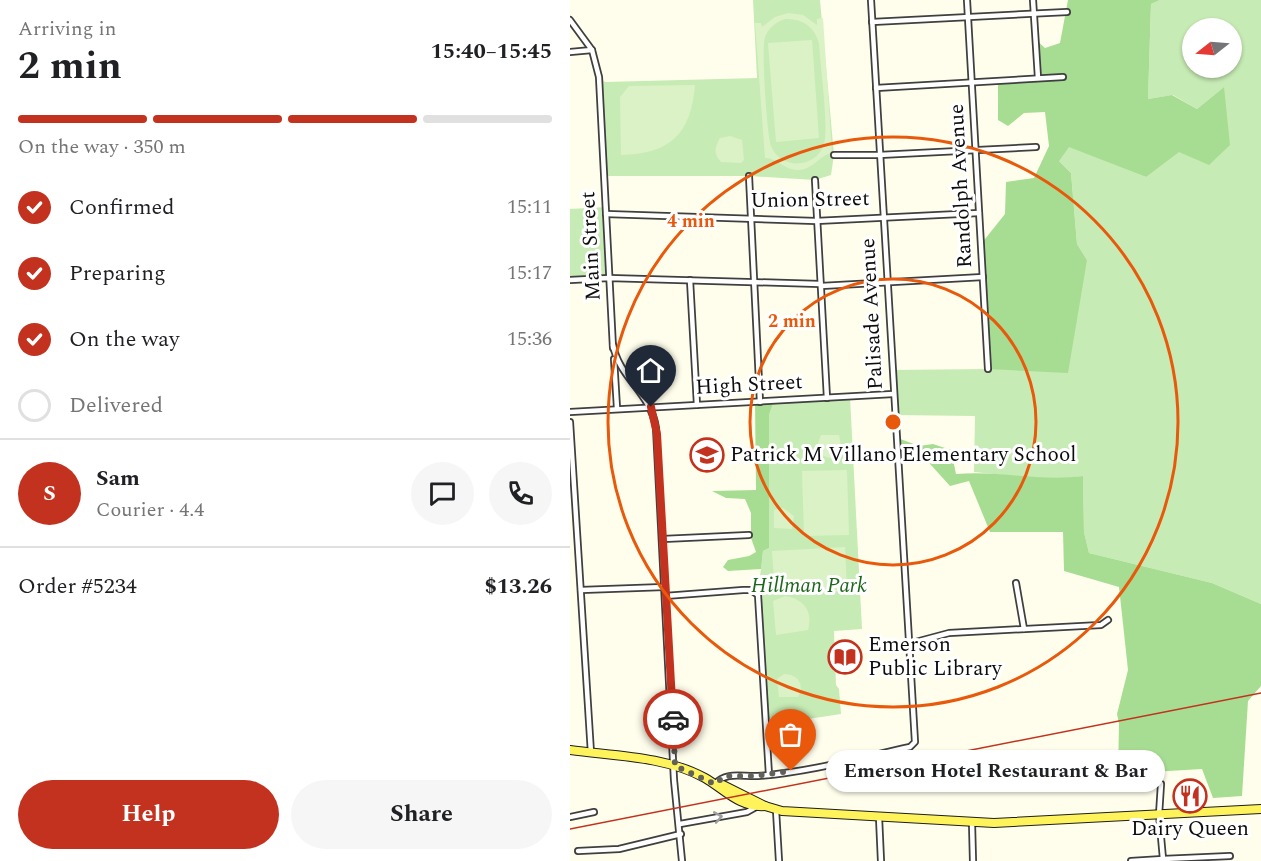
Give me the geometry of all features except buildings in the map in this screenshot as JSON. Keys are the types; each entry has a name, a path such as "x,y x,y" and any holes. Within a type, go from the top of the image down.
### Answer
{"main road":[{"path":"570,750 675,766 716,785 720,791 756,807 765,806"},
{"path":"716,785 723,784 777,810 972,823 1261,809"}],"street":[{"name":"Palisade Avenue","path":"769,775 910,747 915,742 871,0"},
{"name":"Randolph Avenue","path":"967,0 988,369"},
{"path":"1033,0 1038,78"},
{"path":"872,22 1067,12"},
{"name":"Main Street","path":"570,20 592,50 599,77 617,408"},
{"path":"570,52 592,50"},
{"path":"876,88 1062,77"},
{"path":"834,155 879,156 1036,147"},
{"path":"749,176 760,402"},
{"path":"815,180 827,398"},
{"name":"Union Street","path":"606,214 816,220 979,213"},
{"path":"570,280 609,278 821,285 982,277"},
{"path":"690,280 698,405"},
{"path":"613,345 619,366 650,405 656,428 674,780 682,861"},
{"name":"High Street","path":"570,412 650,405 698,405 893,394"},
{"path":"570,422 591,753"},
{"path":"663,538 749,535"},
{"path":"1016,583 1024,629"},
{"path":"581,590 664,587"},
{"path":"665,596 743,590 755,592 760,598 769,775 725,776 716,785"},
{"path":"908,644 950,633 1101,625 1108,620"},
{"path":"1161,784 1159,815 1163,859"},
{"path":"680,824 747,812 756,807"},
{"path":"777,810 779,861"},
{"path":"570,817 594,812"},
{"path":"879,817 881,861"},
{"path":"972,823 973,861"},
{"path":"578,851 619,849 681,834"},
{"path":"1131,861 1230,856"}],"green space":[{"path":"753,0 820,0 834,155 831,175 815,180 749,176 604,176 599,77 605,82 757,78"},
{"path":"1068,0 1160,0 1151,4 1148,99 1172,95 1197,109 1224,87 1230,145 1209,165 1179,152 1146,177 1069,147 1059,161 1071,173 1077,244 1087,260 1068,373 988,369 981,244 1005,214 1006,182 1034,178 1049,146 1045,112 1024,113 1008,126 998,120 998,81 1038,78 1035,39 1045,48 1060,43"},
{"path":"1160,0 1261,0 1261,604 1212,583 1089,553 1084,532 1083,476 1053,480 974,472 975,416 894,415 892,370 988,369 1087,260 1077,244 1071,173 1058,160 1069,146 1146,177 1224,87 1197,109 1173,95 1148,99 1151,4"},
{"path":"788,13 803,15 817,25 817,19 823,18 832,153 809,167 799,170 765,158 755,23 761,23 762,27 775,17","holes":["785,19 807,24 819,43 825,136 820,152 807,162 790,163 783,160 771,146 765,92 764,44 769,30 776,23"]},
{"path":"812,40 819,138 776,142 768,43"},
{"path":"695,85 689,116 675,138 653,151 621,155 620,97 629,86"},
{"path":"730,136 742,140 744,160 741,163 721,162 717,156 716,147 720,138"},
{"path":"606,207 609,278 570,280 570,209"},
{"name":"Hillman Park","path":"850,397 862,629 834,631 836,685 839,689 841,714 795,721 794,716 767,719 758,594 763,551 769,548 769,415 774,401"},
{"path":"774,401 769,415 769,548 763,551 761,569 728,571 723,567 728,560 749,556 756,552 751,538 751,513 745,499 726,498 712,491 756,490 755,402"},
{"path":"821,435 839,435 842,452 830,458 821,455 817,446"},
{"path":"895,437 919,446 933,444 951,450 956,474 988,473 1051,478 1083,476 1084,532 1089,553 1212,583 1261,604 1261,686 1248,701 1242,796 1213,798 1202,769 1118,774 1119,724 1117,714 1128,670 1119,587 1064,571 1063,532 990,532 969,481 950,486 921,454 896,450"},
{"path":"847,470 849,535 804,536 802,471"},
{"path":"783,508 794,516 792,529 774,528 774,510"},
{"path":"845,547 847,591 775,595 772,551"},
{"path":"785,596 797,600 806,607 809,617 808,630 776,635 773,601"},
{"path":"784,674 789,674 799,681 801,688 798,697 779,697 777,679"}],"railway":[{"path":"570,829 1261,693"}],"way so far":[{"path":"673,719 675,766 698,774 715,784 719,779 728,775 754,776 791,771"}],"place":[{"name":"Patrick M Villano Elementary School","path":"707,455"},
{"name":"Emerson Public Library","path":"845,657"},
{"name":"Emerson Hotel Restaurant & Bar","path":"791,771"},
{"name":"Dairy Queen","path":"1190,796"}],"route":[{"path":"651,407 657,434 673,719"}]}
